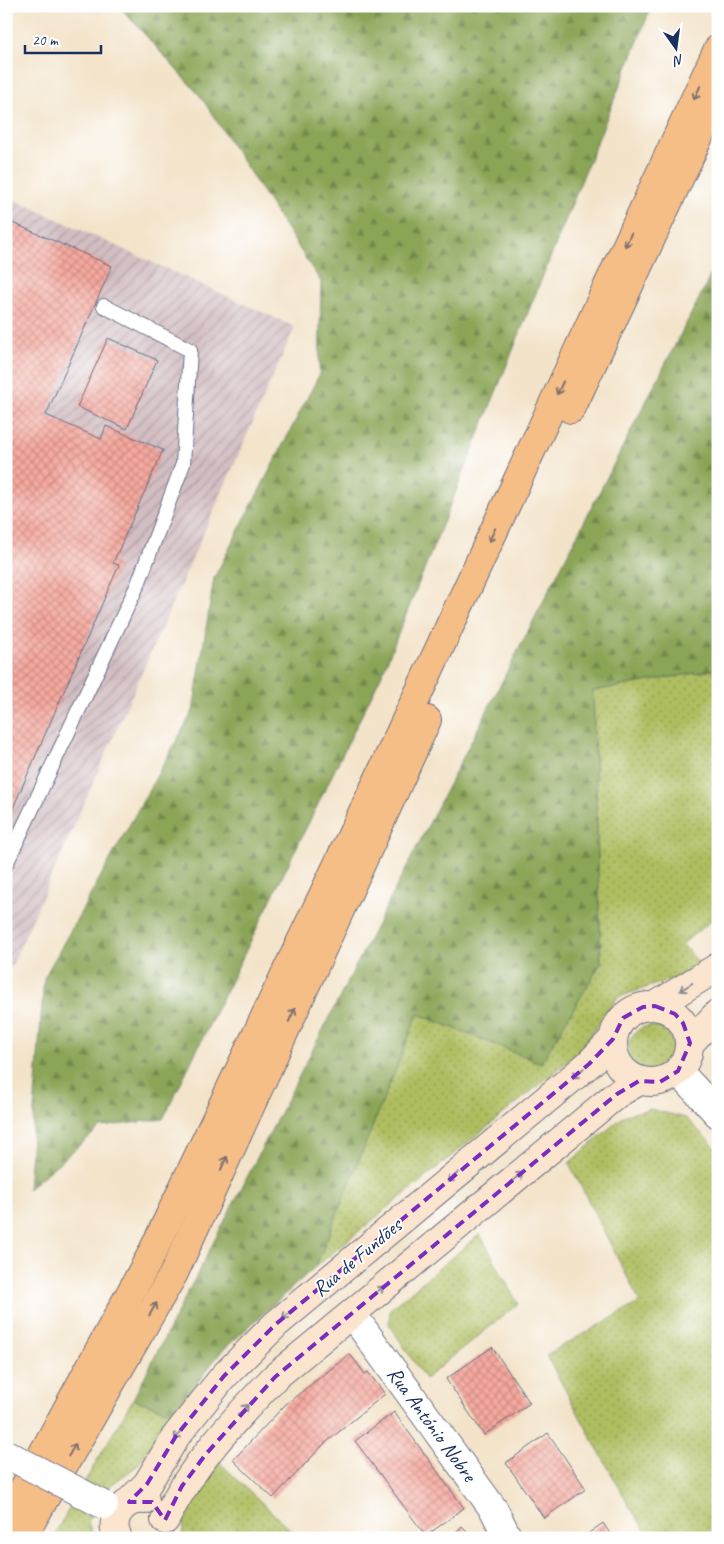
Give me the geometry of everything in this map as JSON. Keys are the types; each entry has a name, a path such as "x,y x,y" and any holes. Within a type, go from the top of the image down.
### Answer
{"highway":[{"path":"6,1521 150,1257 379,778 718,49"},
{"path":"22,1538 174,1273 496,569 718,96"}],"main road":[{"name":"Rua de Fundões","path":"117,1522 148,1484 176,1436 224,1376 276,1324 589,1064 613,1039 616,1028 623,1018 643,1007 655,1006 718,967"},
{"path":"655,1006 675,1014 688,1032 690,1043 685,1063 678,1072"},
{"path":"690,1043 718,1014"},
{"path":"613,1039 613,1052 618,1065 627,1075 639,1081"},
{"name":"Rua de Fundões","path":"163,1529 182,1486 235,1418 275,1377 617,1094 639,1081 649,1083 660,1082 678,1072"},
{"name":"Rua de Fundões","path":"117,1522 136,1500 152,1502 158,1507 163,1529"}],"street":[{"path":"678,1072 718,1114"},
{"name":"Rua António Nobre","path":"352,1314 494,1510 508,1538"},
{"path":"6,1454 117,1522"}],"lane":[{"path":"6,864 138,584 184,464 190,350 104,306"}],"highlighted area":[{"path":"655,1006 675,1014 683,1023 690,1043 678,1071 660,1082 639,1081 617,1094 275,1377 206,1454 182,1486 165,1520 152,1502 129,1502 147,1484 176,1436 224,1376 276,1324 589,1064 613,1039 623,1018 643,1007"}],"shaded area":[{"path":"6,196 295,327 6,979"}],"green space":[{"path":"119,6 652,6 382,674 163,1119 101,1127 28,1189 44,978 193,711 214,578 319,375 321,282 201,97"},
{"path":"718,251 718,669 593,691 601,963 541,1063 418,1014 316,1266 221,1352 174,1413 133,1399 708,281"},
{"path":"718,669 718,915 682,944 699,963 678,977 618,997 576,1055 316,1266 418,1014 541,1063 601,963 593,691"},
{"path":"651,1026 664,1030 670,1036 674,1049 670,1062 664,1068 651,1072 638,1068 632,1062 628,1049 632,1036 638,1030"},
{"path":"650,1109 686,1118 718,1150 718,1538 650,1538 628,1504 546,1355 640,1302 569,1163 625,1115"},
{"path":"480,1234 518,1304 425,1379 389,1324 390,1309"},
{"path":"133,1399 174,1413 137,1466 108,1487 88,1522 94,1538 52,1538"},
{"path":"219,1462 299,1538 182,1538 185,1513"}],"building":[{"path":"6,220 112,266 46,415 101,439 106,426 163,450 113,563 119,565 6,824"},
{"path":"108,338 157,360 127,429 77,407"},
{"path":"492,1347 530,1403 484,1435 446,1379"},
{"path":"350,1354 365,1374 368,1372 385,1394 323,1445 273,1498 233,1460 286,1404"},
{"path":"394,1412 464,1508 426,1536 355,1441"},
{"path":"548,1433 586,1489 544,1518 506,1463"},
{"path":"603,1523 613,1538 582,1538"},
{"path":"462,1526 474,1538 451,1538"}]}
